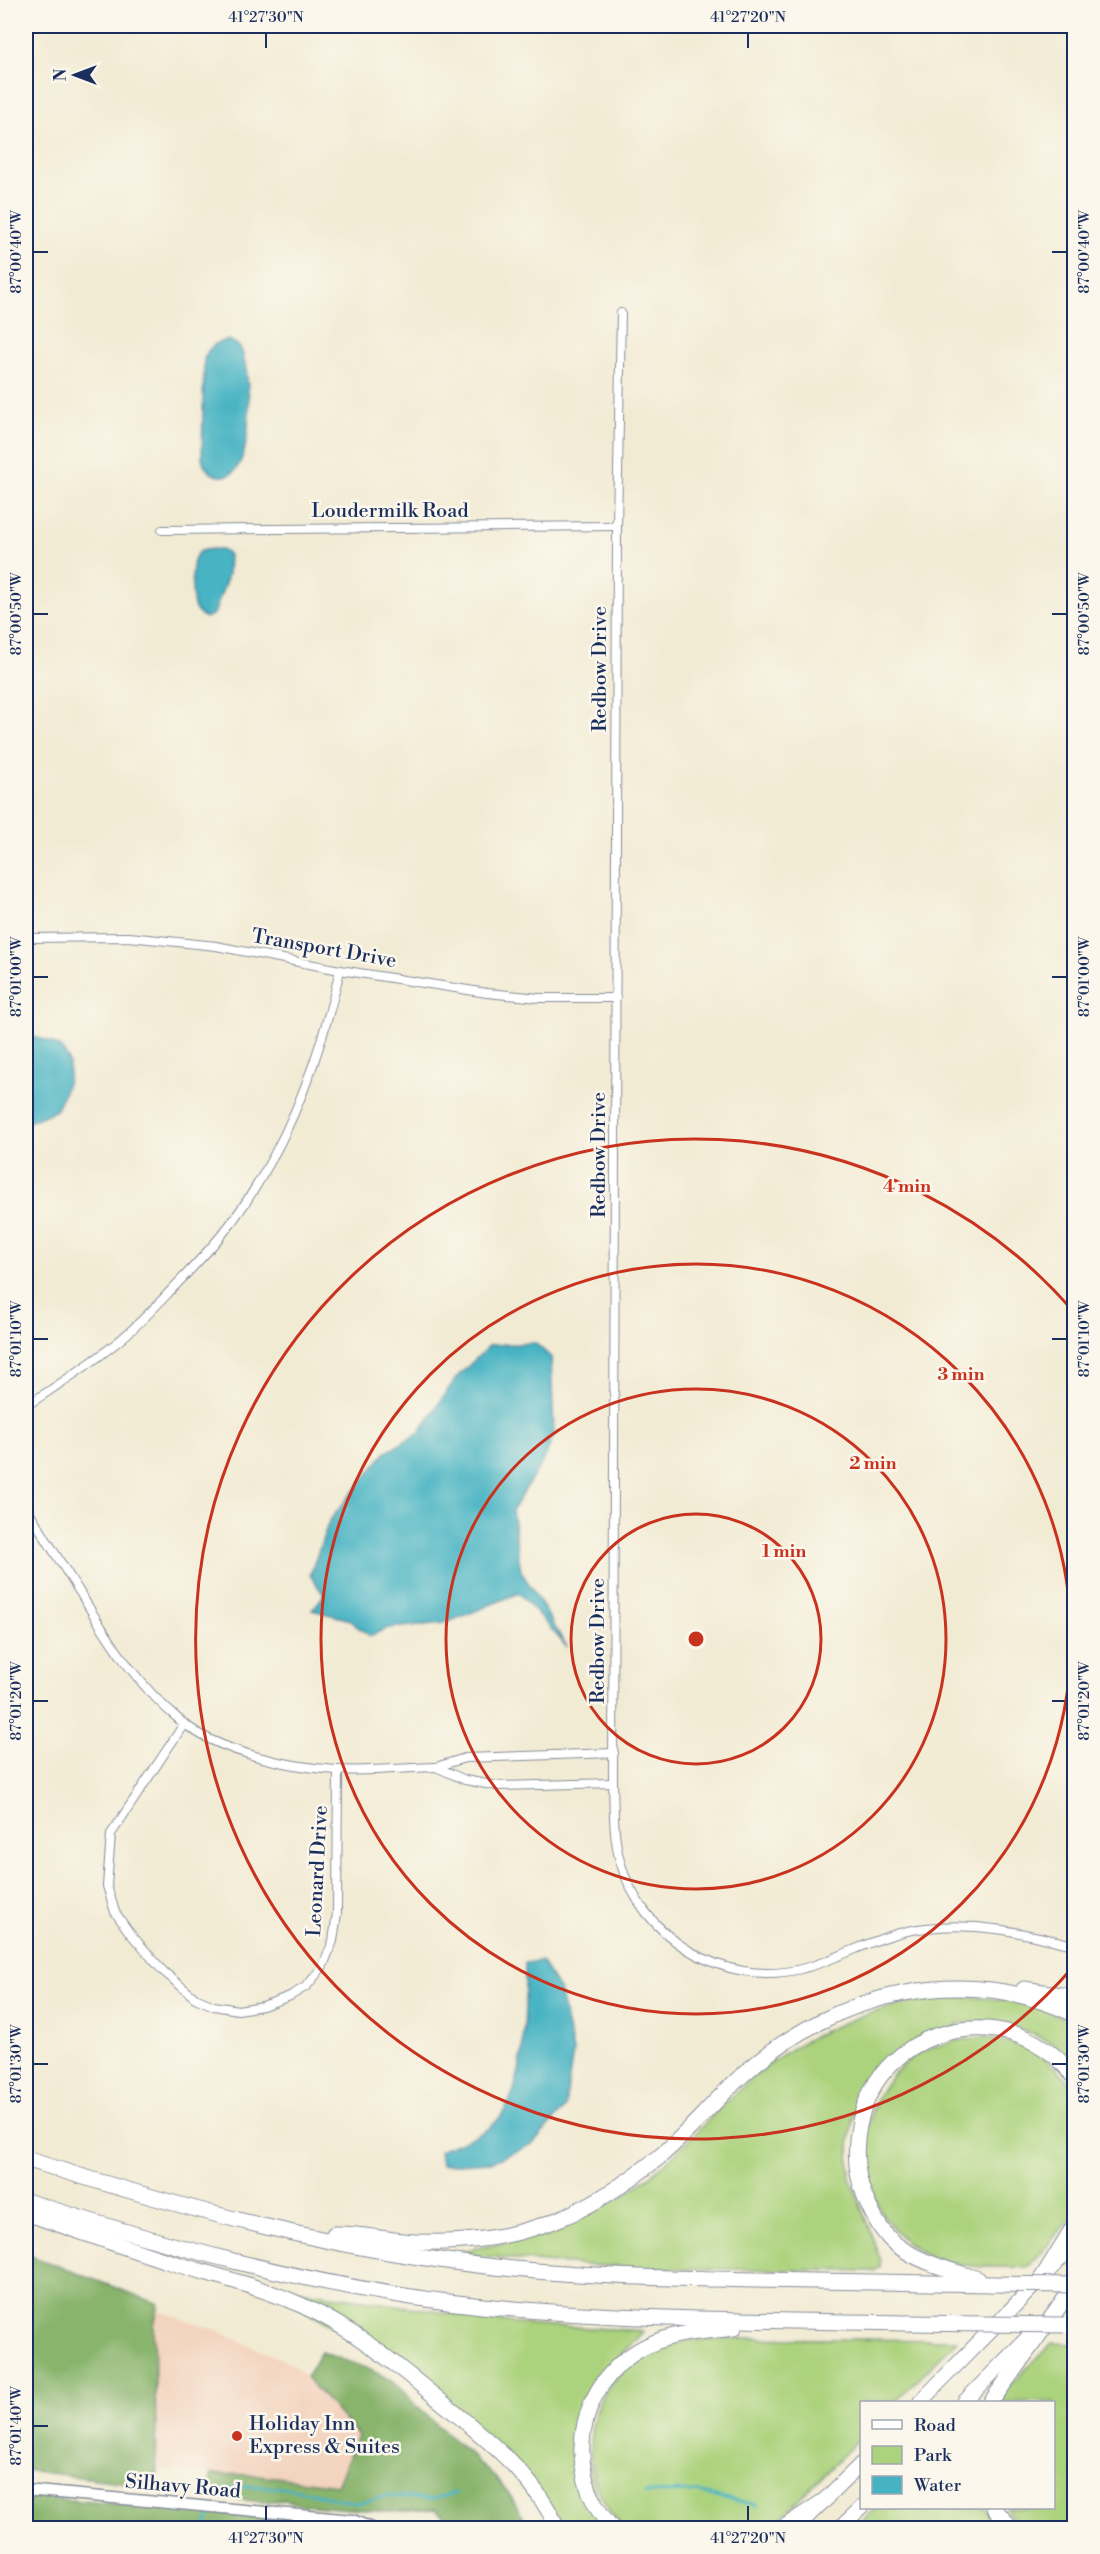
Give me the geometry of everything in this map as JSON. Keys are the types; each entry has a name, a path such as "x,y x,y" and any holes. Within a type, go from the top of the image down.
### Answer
{"highway":[{"path":"303,2236 346,2234 414,2242 464,2241 514,2233 566,2216 616,2189 659,2157 746,2072 789,2038 844,2010 886,1996 933,1988 1017,1988 1074,1997"},
{"path":"968,1988 1025,1996 1074,2014"},
{"path":"954,2277 895,2245 872,2215 858,2181 856,2134 867,2097 893,2062 925,2040 960,2030 997,2028 1023,2035 1046,2049 1068,2067 1074,2077"},
{"path":"26,2159 153,2199 303,2236 455,2262 640,2278 954,2277 992,2284 1074,2285"},
{"path":"26,2201 226,2261 339,2285 436,2300 570,2314 647,2318 1071,2327"},
{"path":"26,2213 284,2299 302,2306 356,2337 404,2371 496,2448 527,2478 552,2516 557,2529"},
{"path":"1042,2278 1074,2226"},
{"path":"922,2401 1074,2246"},
{"path":"966,2401 1070,2295"},
{"path":"992,2401 1070,2295"},
{"path":"612,2529 592,2500 582,2458 587,2414 597,2392 611,2372 624,2361 658,2341 685,2334 791,2320"},
{"path":"796,2529 860,2464"},
{"path":"783,2529 825,2500"},
{"path":"840,2529 860,2508"},
{"path":"995,2509 1011,2529"}],"street":[{"name":"Redbow Drive","path":"621,313 617,526 613,1783 620,1860 638,1901 665,1934 689,1953 719,1965 746,1972 773,1973 801,1969 894,1933 960,1925 991,1926 1074,1945"},
{"name":"Loudermilk Road","path":"162,530 617,526"},
{"name":"Transport Drive","path":"26,938 129,937 194,944 488,993 540,998 616,998"},
{"path":"26,1406 115,1345 150,1313 199,1261 234,1219 266,1168 301,1098 319,1051 340,970"},
{"path":"26,1506 115,1649 153,1696 184,1724 216,1741 256,1757 298,1766 338,1770 436,1767 465,1758 614,1753"},
{"name":"Leonard Drive","path":"184,1724 111,1834 107,1886 119,1918 164,1971 195,1998 214,2006 238,2010 263,2006 290,1996 307,1986 323,1966 333,1941 337,1913 338,1770"},
{"path":"436,1767 465,1780 497,1786 613,1783"},
{"name":"Silhavy Road","path":"26,2490 353,2520 371,2529"}],"shaded area":[{"path":"159,2311 217,2330 294,2365 358,2436 337,2485 259,2475 234,2476 157,2469 154,2325"}],"green space":[{"path":"952,1997 1014,2002 1074,2022 1074,2065 1051,2042 1023,2030 990,2022 960,2023 868,2083 853,2117 849,2145 850,2177 880,2259 880,2267 874,2271 639,2268 554,2263 454,2253 545,2233 617,2199 638,2186 675,2154 763,2069 784,2054 829,2029 901,2005"},
{"path":"984,2037 1012,2043 1035,2052 1054,2066 1074,2088 1074,2215 1028,2267 956,2264 942,2261 916,2249 895,2230 879,2207 869,2181 866,2153 868,2125 877,2099 892,2076 914,2057 931,2048"},
{"path":"26,2254 159,2304 154,2325 157,2487 26,2470"},
{"path":"264,2285 521,2324 644,2331 598,2378 585,2401 578,2425 605,2528 565,2528 561,2520 431,2386"},
{"path":"727,2338 957,2340 896,2401 860,2401 860,2438 771,2528 623,2528 600,2493 594,2474 590,2455 595,2415 615,2379 638,2357 662,2346"},
{"path":"1052,2343 1074,2344 1074,2528 1025,2528 1007,2509 1055,2509 1055,2401 1001,2401 1009,2386"},
{"path":"321,2352 373,2371 396,2384 414,2404 501,2483 531,2528 460,2528 435,2509 390,2512 300,2505 286,2500 262,2502 209,2496 211,2474 259,2475 337,2485 358,2436 306,2377"},
{"path":"26,2496 342,2524 352,2528 26,2528"},
{"path":"875,2509 986,2509 997,2528 856,2528"}],"water":[{"path":"229,340 240,348 245,364 248,383 248,427 245,448 239,465 229,475 215,475 206,468 202,458 204,359 214,345"},
{"path":"216,549 225,551 229,555 228,575 214,614 205,618 197,612 194,604 192,580 194,563 198,553"},
{"path":"26,1036 43,1039 56,1045 64,1052 69,1071 67,1083 55,1111 26,1123"},
{"path":"535,1343 551,1357 554,1433 545,1458 512,1510 521,1571 567,1647 519,1593 446,1623 388,1628 370,1636 347,1619 312,1610 324,1595 310,1575 329,1521 385,1453 419,1433 456,1378 490,1345"},
{"path":"541,1961 559,1989 573,2051 565,2108 533,2144 491,2162 441,2165 439,2151 485,2131 503,2113 512,2095 522,2051 525,1963"}],"waterway":[{"path":"222,2494 222,2490 248,2486 290,2488 357,2503 387,2496 432,2499 456,2493"},
{"path":"645,2493 696,2492 757,2505"},
{"path":"205,2528 210,2516"}],"place":[{"name":"Holiday Inn Express & Suites","path":"237,2436"}]}
